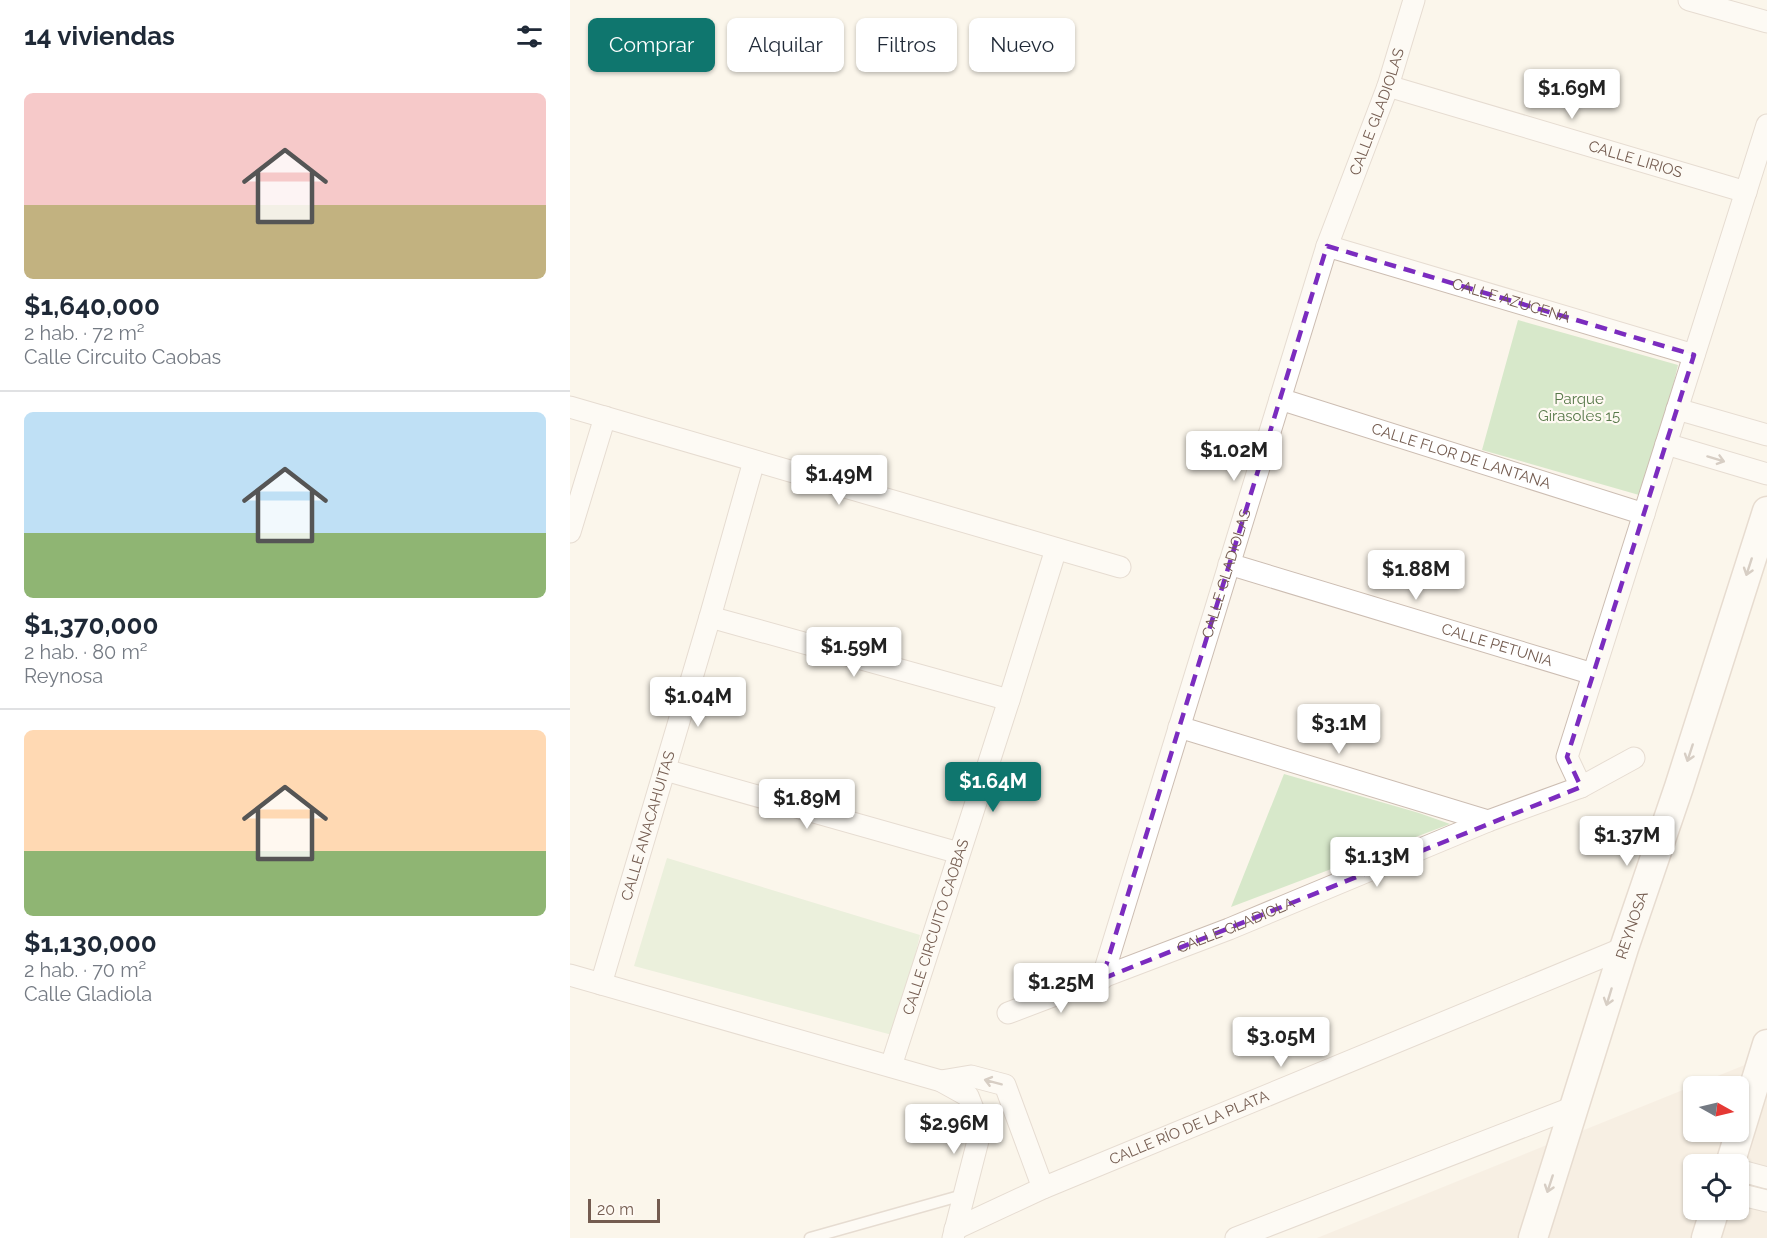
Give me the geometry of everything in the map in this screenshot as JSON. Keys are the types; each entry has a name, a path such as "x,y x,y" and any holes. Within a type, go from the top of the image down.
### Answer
{"main road":[{"name":"REYNOSA","path":"1533,1238 1624,948 1679,787 1767,511"},
{"path":"1733,1154 1767,1044"},
{"path":"1707,1238 1713,1220"}],"street":[{"name":"CALLE GLADIOLAS","path":"1102,979 1327,246 1388,86 1414,0"},
{"path":"1689,0 1767,22"},
{"name":"CALLE LIRIOS","path":"1388,86 1746,192"},
{"path":"1581,786 1567,758 1767,125"},
{"name":"CALLE AZUCENA","path":"1327,246 1694,356"},
{"name":"CALLE FLOR DE LANTANA","path":"1280,399 1644,514"},
{"path":"570,407 1120,567"},
{"path":"1677,409 1767,435"},
{"path":"570,532 605,417"},
{"path":"1666,444 1767,474"},
{"name":"CALLE ANACAHUITAS","path":"601,984 754,461"},
{"name":"CALLE CIRCUITO CAOBAS","path":"891,1066 1056,549"},
{"name":"CALLE PETUNIA","path":"1229,564 1593,674"},
{"path":"710,617 1009,700"},
{"path":"1179,727 1488,821"},
{"name":"CALLE GLADIOLA","path":"1008,1013 1229,929 1488,821 1581,786 1634,758"},
{"path":"665,770 959,853"},
{"name":"CALLE RÍO DE LA PLATA","path":"954,1234 1043,1188 1624,948"},
{"path":"570,975 941,1081 968,1096 981,1129 954,1234"},
{"path":"941,1081 971,1076 1005,1085 1043,1188"},
{"path":"1236,1238 1574,1107"},
{"path":"1749,1173 1767,1178"},
{"path":"1749,1197 1767,1201"}],"lane":[{"path":"810,1238 963,1195"}],"highlighted area":[{"path":"1327,246 1694,355 1567,757 1581,787 1102,979"}],"shaded area":[{"path":"1767,1056 1767,1238 1317,1238 1683,1090 1683,1142 1749,1142 1749,1076 1718,1076"}],"green space":[{"name":"Parque Girasoles 15","path":"1518,320 1678,365 1646,497 1482,450"},
{"path":"1284,774 1419,813 1450,824 1231,907"},
{"path":"667,858 920,935 896,1036 634,966"}]}
